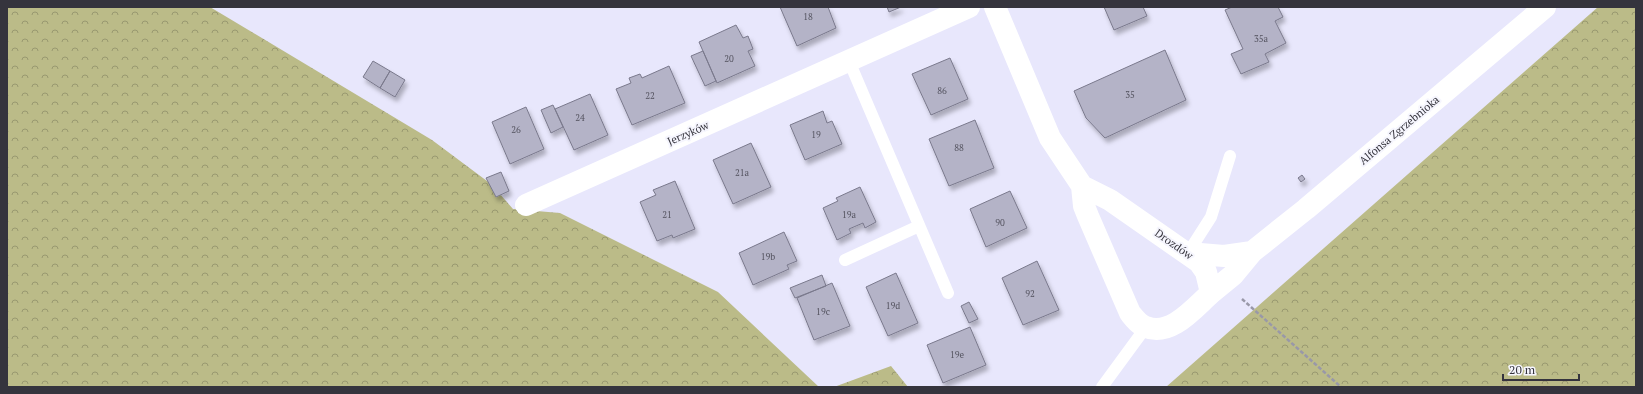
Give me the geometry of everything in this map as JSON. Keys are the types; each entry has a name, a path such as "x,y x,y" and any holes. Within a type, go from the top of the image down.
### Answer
{"street":[{"name":"Jerzyków","path":"526,205 969,7"},
{"name":"Drozdów","path":"995,7 1050,138 1082,186 1084,206 1130,313 1137,322 1146,328"},
{"name":"Alfonsa Zgrzebnioka","path":"1218,288 1233,275 1252,252 1306,209 1545,7"},
{"name":"Drozdów","path":"1082,186 1110,200 1188,253 1199,262 1218,288"},
{"path":"1188,253 1224,256 1252,252"},
{"path":"1146,328 1163,329 1178,322 1218,288"}],"lane":[{"path":"849,61 948,293"},
{"path":"1188,253 1211,217 1230,156"},
{"path":"845,260 919,226"},
{"path":"1102,387 1146,328"}],"path":[{"path":"1218,288 1232,290 1341,387"}],"green space":[{"path":"7,7 210,7 432,140 491,184 513,209 560,213 718,292 819,387 7,387"},
{"path":"1598,7 1636,7 1636,387 1166,387"},
{"path":"891,366 908,387 834,387"}],"building":[{"path":"780,7 828,7 836,28 797,46"},
{"path":"887,7 901,7 889,12"},
{"path":"1104,7 1143,7 1147,16 1114,30"},
{"path":"1232,7 1278,7 1283,17 1275,21 1286,43 1265,54 1269,62 1241,74 1231,54 1243,49 1225,10"},
{"path":"736,25 743,38 748,36 753,49 748,51 755,66 717,83 699,42"},
{"path":"1165,50 1186,100 1105,138 1086,118 1074,91"},
{"path":"703,51 716,81 705,86 691,56"},
{"path":"950,58 968,99 931,115 912,74"},
{"path":"373,61 390,71 380,88 363,77"},
{"path":"669,66 685,103 632,125 616,89 631,83 629,78 640,74 642,78"},
{"path":"390,71 405,80 395,97 380,88"},
{"path":"590,94 608,135 574,150 555,109"},
{"path":"553,105 563,127 551,133 541,110"},
{"path":"526,107 544,149 510,164 492,122"},
{"path":"823,111 827,123 832,121 842,144 805,160 790,125"},
{"path":"975,120 994,168 949,186 929,139"},
{"path":"751,143 771,187 733,204 713,160"},
{"path":"501,172 509,191 496,197 486,178"},
{"path":"1302,175 1305,179 1301,182 1298,178"},
{"path":"675,181 695,229 673,238 672,235 657,241 640,202 656,195 653,190"},
{"path":"860,187 876,222 865,228 863,223 849,229 851,233 837,240 823,208 838,201 836,198"},
{"path":"1010,191 1027,228 986,247 970,209"},
{"path":"784,232 797,261 787,265 789,269 753,285 739,253"},
{"path":"1037,261 1059,310 1023,325 1002,278"},
{"path":"896,273 918,323 888,336 866,287"},
{"path":"822,275 826,286 795,298 790,288"},
{"path":"832,283 850,326 814,340 797,298"},
{"path":"969,302 978,319 969,323 961,306"},
{"path":"970,327 986,365 943,383 927,345"}]}
